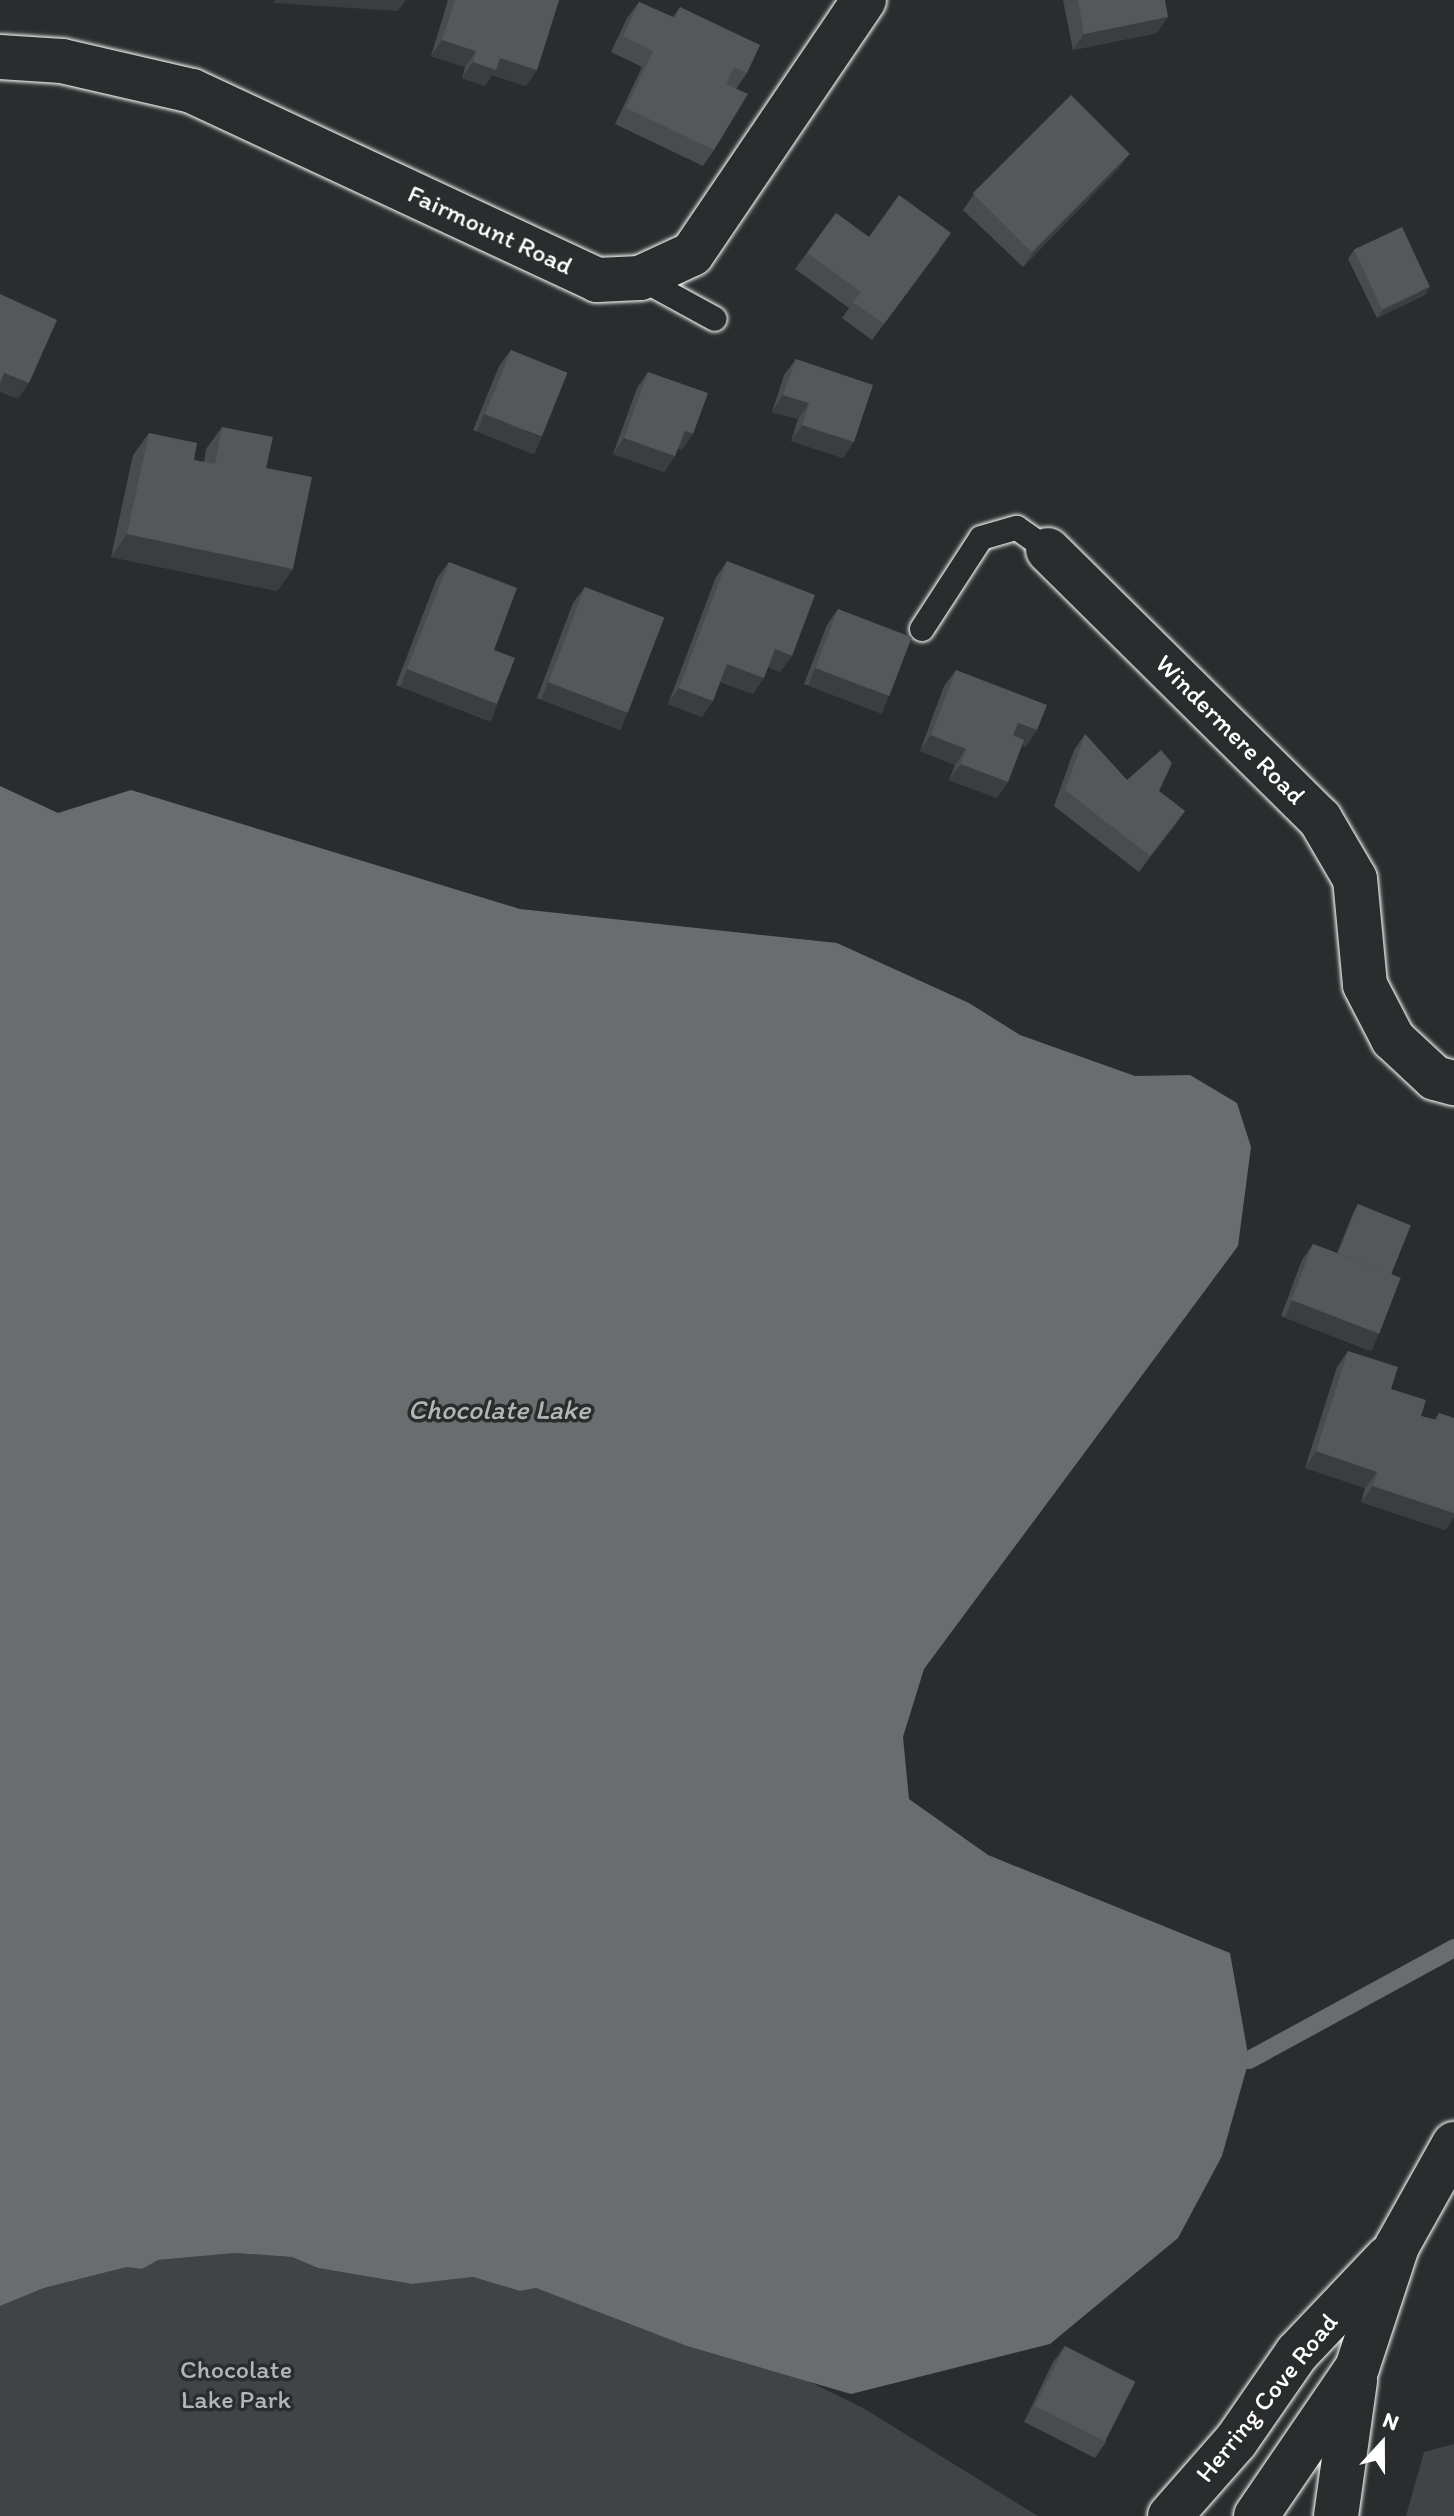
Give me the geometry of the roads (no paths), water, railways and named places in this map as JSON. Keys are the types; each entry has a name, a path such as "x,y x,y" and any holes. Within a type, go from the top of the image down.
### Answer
{"street":[{"name":"Fairmount Road","path":"0,57 62,61 192,91 597,280 640,278 692,254 864,0"},
{"name":"Windermere Road","path":"1048,550 1320,819 1355,879 1365,985 1393,1039 1435,1078 1454,1083"},
{"name":"Herring Cove Road","path":"1256,2516 1357,2368 1397,2246 1454,2144"},
{"name":"Herring Cove Road","path":"1170,2516 1236,2441 1297,2353 1397,2246"},
{"path":"1336,2516 1357,2368"}],"lane":[{"path":"640,278 715,319"},
{"name":"Windermere Road","path":"922,629 981,538 1017,528 1048,550"}],"water":[{"name":"Chocolate Lake","path":"0,786 58,813 131,790 520,909 837,943 969,1003 1020,1035 1135,1076 1190,1075 1237,1103 1251,1147 1238,1246 924,1669 903,1737 909,1799 988,1855 1230,1953 1249,2060 1222,2156 1178,2238 1050,2344 851,2394 687,2346 536,2288 520,2291 473,2277 412,2284 318,2268 292,2257 235,2253 158,2260 142,2269 127,2267 44,2288 0,2306"}],"waterway":[{"path":"1249,2060 1454,1948"}],"park label":[{"name":"Chocolate Lake Park","path":"236,2385"}]}
